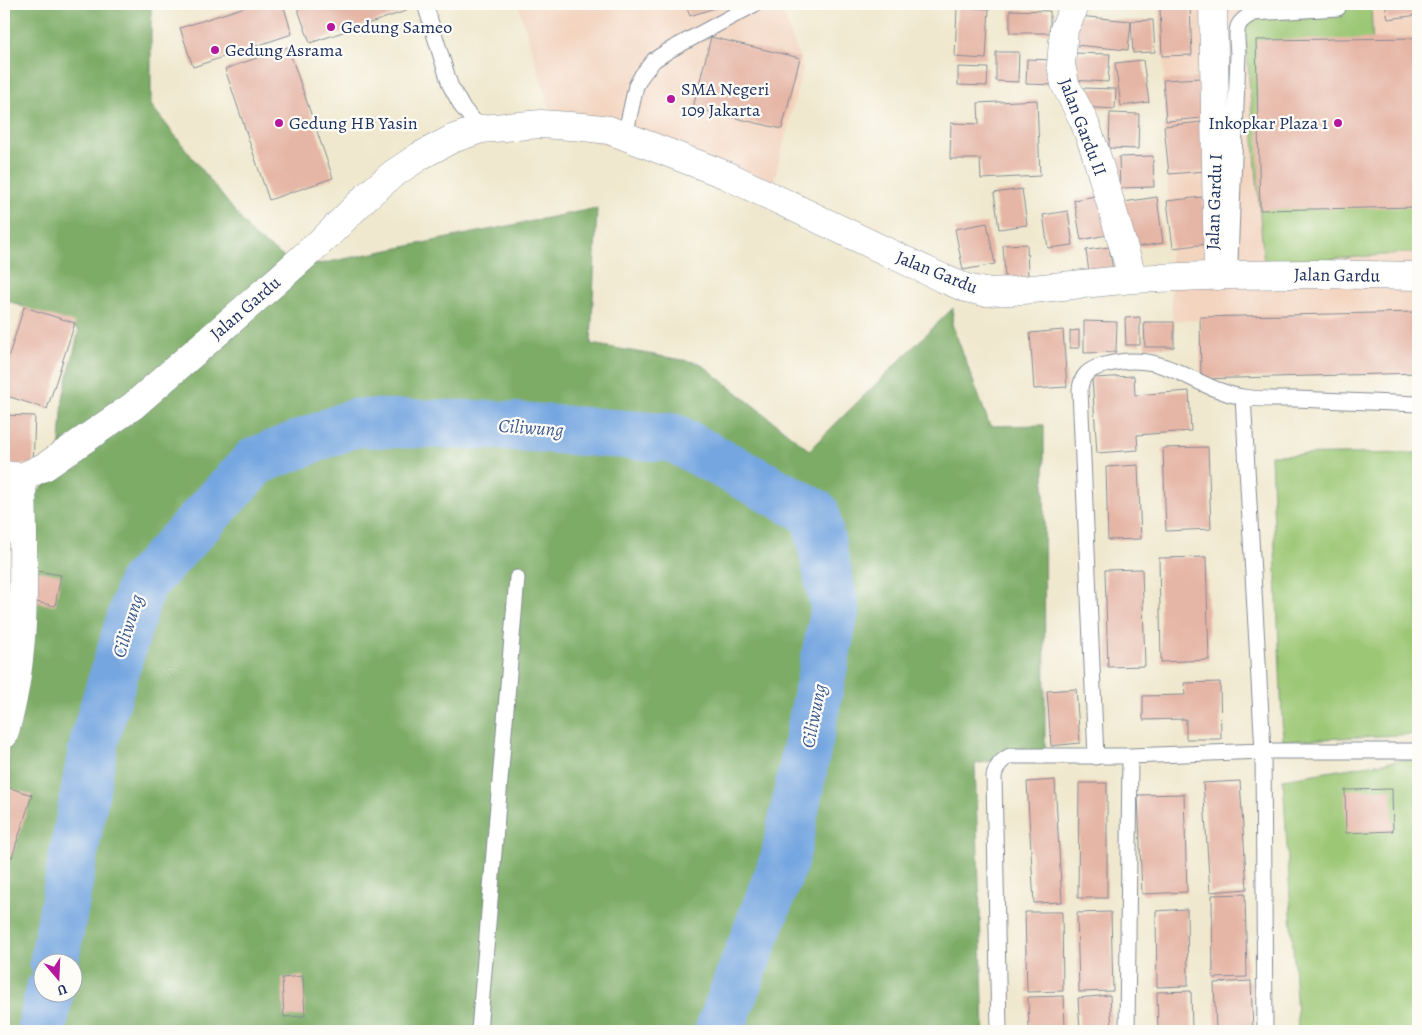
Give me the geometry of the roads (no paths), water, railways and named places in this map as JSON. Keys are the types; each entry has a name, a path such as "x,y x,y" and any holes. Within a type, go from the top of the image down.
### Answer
{"street":[{"name":"Jalan Gardu II","path":"1076,4 1064,28 1061,66 1065,84 1084,121 1095,151 1133,279"},
{"path":"1213,4 1224,275"},
{"name":"Jalan Gardu","path":"13,476 46,466 133,406 287,272 367,196 394,174 452,139 481,128 541,124 584,126 609,130 726,175 942,278 966,288 984,292 1133,279 1224,275 1418,276"},
{"path":"4,735 17,669 24,587 13,476"}],"lane":[{"path":"424,4 450,85 462,107 481,128"},
{"path":"625,136 636,86 654,60 755,4"},
{"name":"Jalan Gardu I","path":"1224,275 1238,54 1237,31 1240,22 1254,13 1338,8"},
{"path":"1096,757 1080,390 1081,381 1086,373 1094,368 1120,362 1146,361 1174,369 1210,387 1243,397 1418,404"},
{"path":"1243,397 1263,751 1265,1031"},
{"path":"479,1031 517,578"},
{"path":"999,1031 994,776 996,767 1001,760 1010,756 1096,757 1263,751 1418,751"},
{"path":"1127,1031 1130,756"}],"waterway":[{"name":"Ciliwung","path":"56,952 95,737 141,585 256,461 354,423 495,425 674,438 815,513 835,609 785,858 719,1031"},
{"name":"Ciliwung","path":"42,1031 47,1002"}],"place":[{"name":"Gedung Sameo","path":"331,27"},
{"name":"Gedung Asrama","path":"215,50"},
{"name":"SMA Negeri 109 Jakarta","path":"671,99"},
{"name":"Gedung HB Yasin","path":"279,123"},
{"name":"Inkopkar Plaza 1","path":"1338,123"}]}
